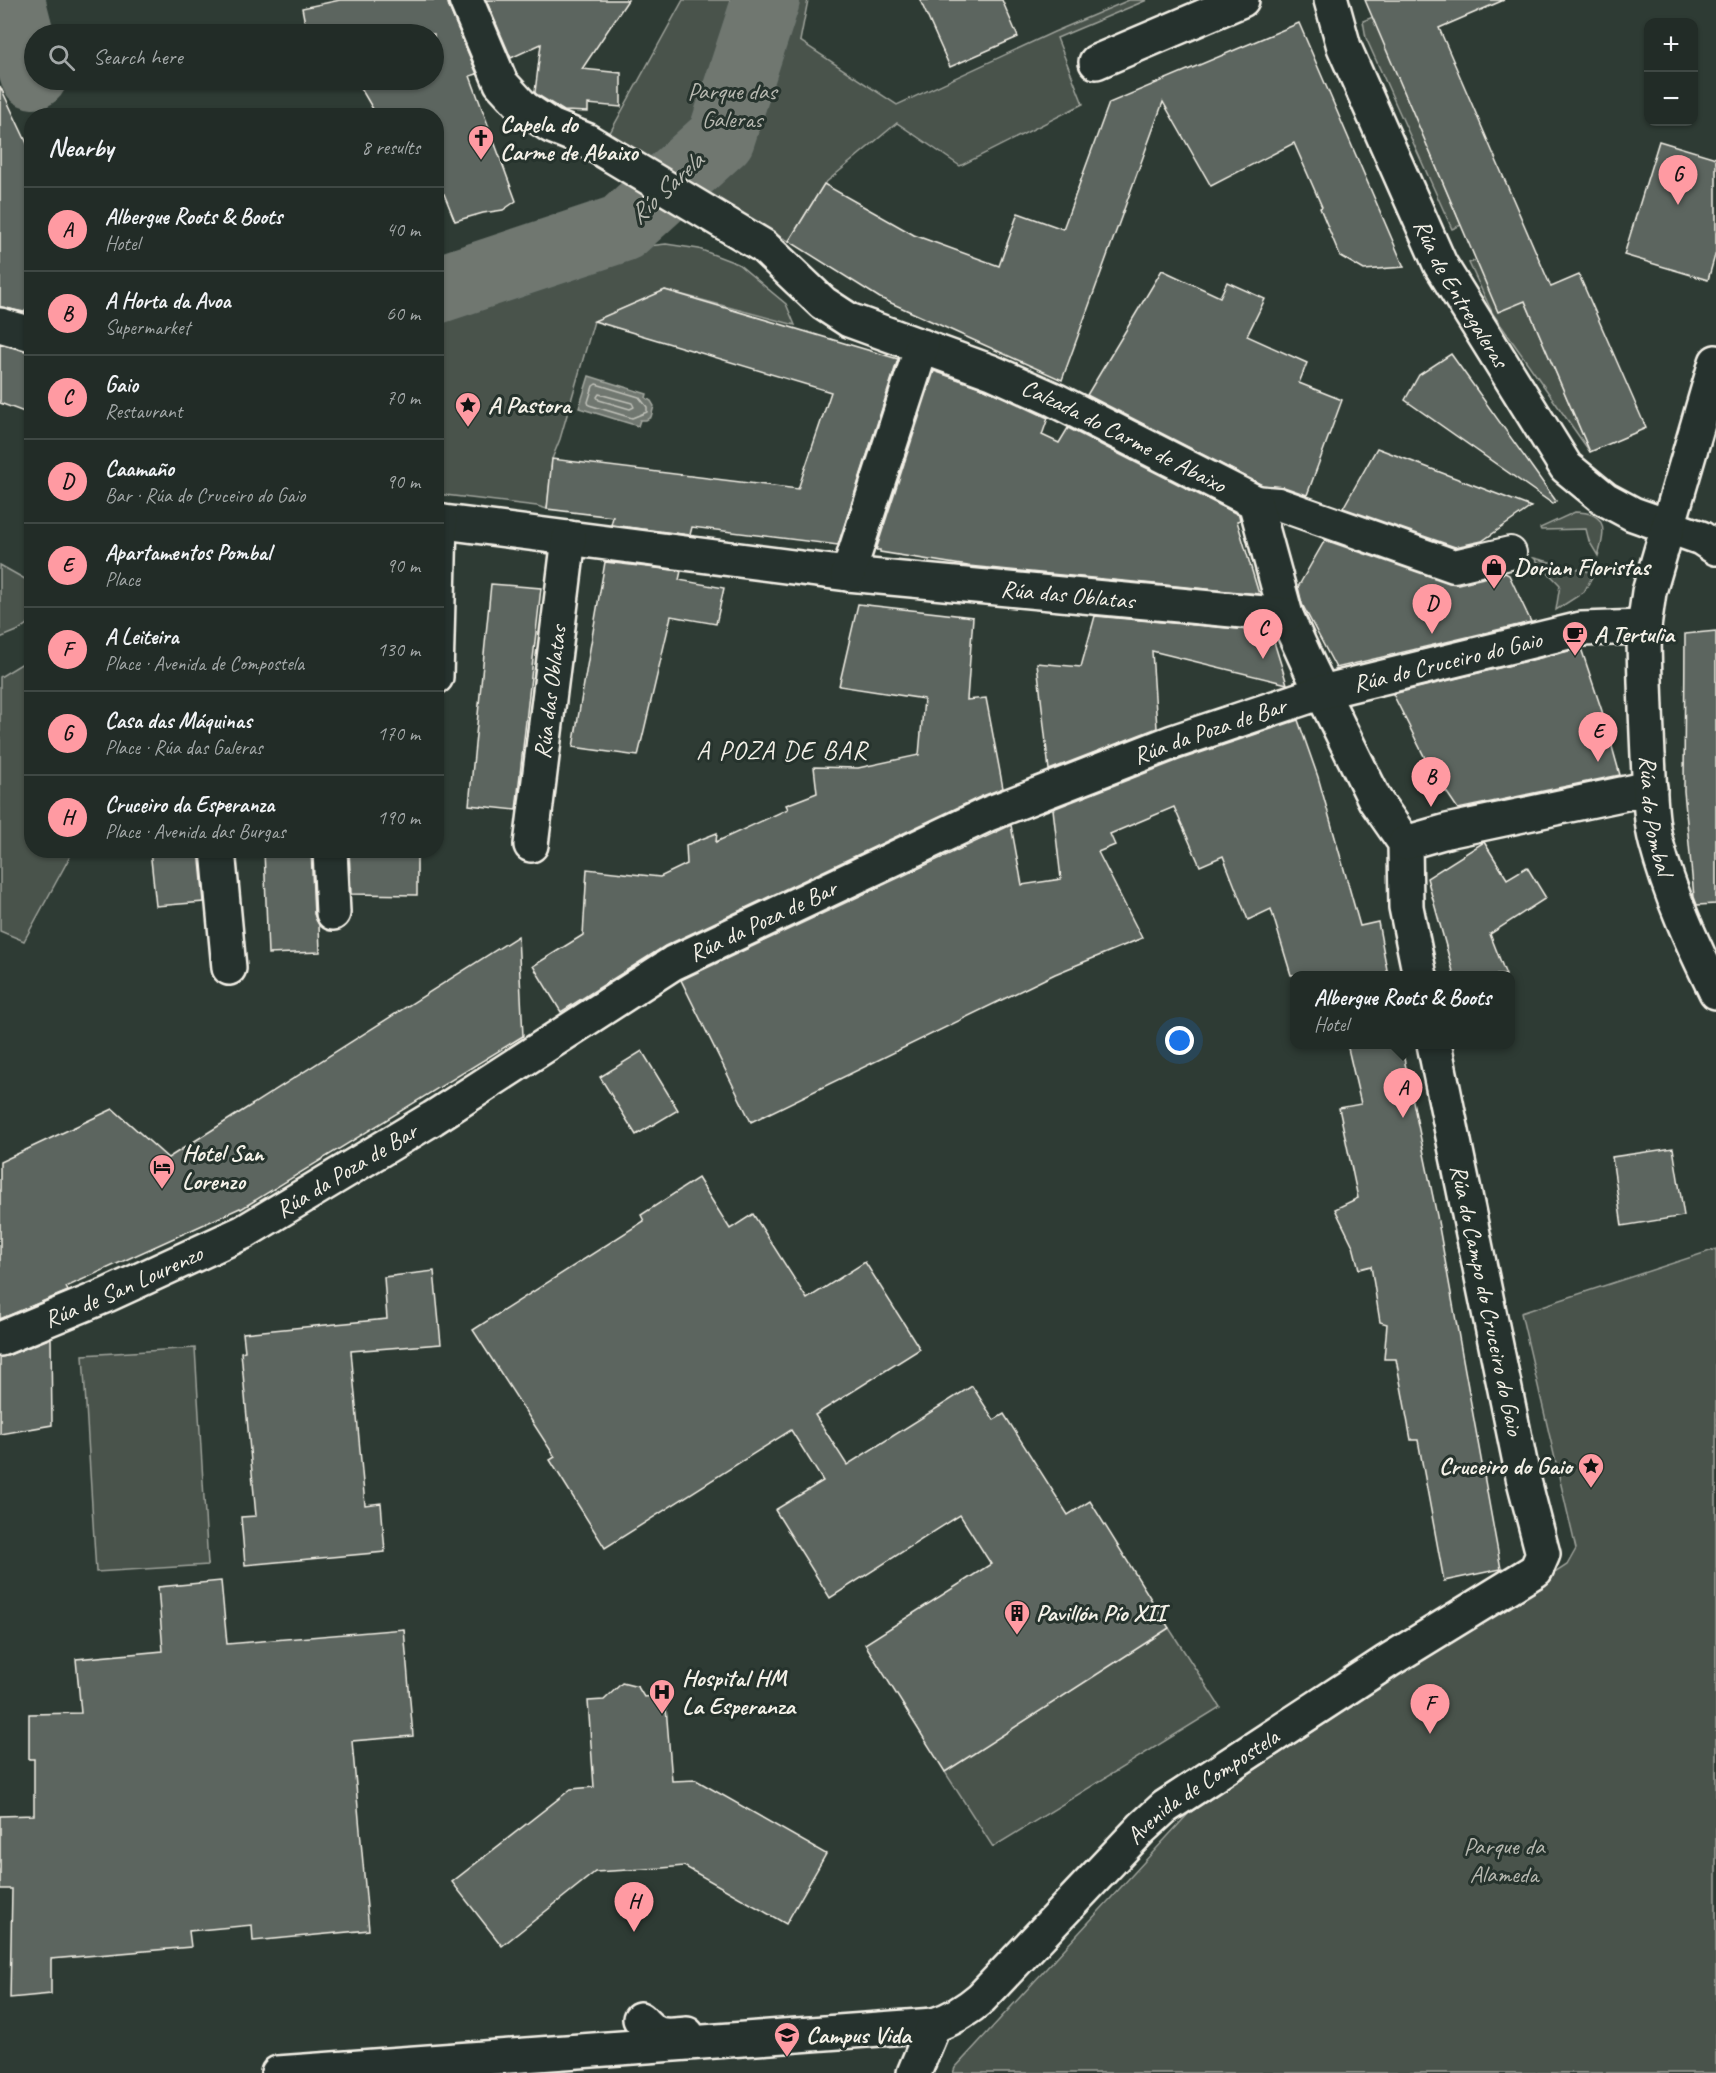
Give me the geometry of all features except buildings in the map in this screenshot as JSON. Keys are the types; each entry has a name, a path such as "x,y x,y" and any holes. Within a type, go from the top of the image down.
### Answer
{"street":[{"name":"Calzada do Carme de Abaixo","path":"466,0 501,83 512,96 551,126 586,140 763,246 823,303 843,316 992,372 1055,400 1255,502 1278,504 1454,566 1510,553"},
{"path":"1096,62 1242,0"},
{"name":"Rúa de Entregaleras","path":"1331,0 1344,47 1440,264 1566,467 1605,499 1633,514 1668,525 1708,543"},
{"path":"0,325 24,332"},
{"path":"848,574 922,346"},
{"name":"Rúa do Pombal","path":"1716,362 1649,592 1644,627 1650,788 1656,840 1668,883 1692,943 1716,992"},
{"path":"1255,502 1286,615 1375,800 1405,843 1406,907 1419,971"},
{"name":"Rúa das Oblatas","path":"444,522 848,574 1286,615"},
{"name":"Rúa das Oblatas","path":"531,845 569,538"},
{"name":"Rúa do Cruceiro do Gaio","path":"1322,692 1581,629 1644,627"},
{"name":"Rúa da Poza de Bar","path":"244,1232 425,1124 673,963 1014,803 1173,742 1322,692"},
{"path":"1405,843 1447,831 1650,788"},
{"path":"219,858 229,968"},
{"path":"330,858 333,913"},
{"name":"Rúa do Campo do Cruceiro do Gaio","path":"1435,1049 1523,1477 1543,1554"},
{"name":"Rúa de San Lourenzo","path":"0,1339 88,1303 244,1232"},
{"name":"Avenida de Compostela","path":"278,2073 934,2025 951,2019 967,2010 981,1998 1159,1812 1388,1661 1536,1570 1543,1554"},
{"path":"640,2019 651,2032 667,2036 913,2015 922,2017 934,2025 914,2073"}],"green space":[{"name":"Parque das Galeras","path":"683,0 808,0 800,41 897,105 1129,0 1147,0 1057,38 1083,104 960,166 897,123 824,184 789,241 754,224 606,140"},
{"path":"1373,17 1461,225 1452,229 1366,38 1363,21"},
{"path":"666,244 699,249 738,264 786,304 795,325 665,290 594,321 560,439 552,459 547,509 444,495 444,303 590,255"},
{"path":"1476,260 1525,301 1590,452 1493,314 1469,263"},
{"path":"1575,512 1594,515 1599,519 1603,531 1598,556 1589,541 1586,529 1541,530 1540,528"},
{"path":"1534,558 1594,573 1584,592 1556,610 1560,585"},
{"path":"0,565 24,578 24,626 0,638"},
{"path":"24,662 24,858 69,858 24,941 0,931 0,677"},
{"name":"Parque da Alameda","path":"1716,1249 1716,2073 953,2073 955,2068 1189,1813 1567,1565 1576,1549 1521,1313"},
{"path":"195,1348 208,1565 96,1572 83,1355"},
{"path":"1169,1628 1220,1707 993,1847 945,1772"}],"water":[{"path":"589,376 647,394 646,398 654,406 651,417 640,420 638,426 579,408"}],"waterway":[{"name":"Río Sarela","path":"11,0 24,46"},
{"name":"Río Sarela","path":"444,287 622,228 721,138 766,0"}],"place":[{"name":"Capela do Carme de Abaixo","path":"481,161"},
{"name":"Casa das Máquinas","path":"1678,205"},
{"name":"A Pastora","path":"468,428"},
{"name":"Dorian Floristas","path":"1494,590"},
{"name":"Caamaño","path":"1432,634"},
{"name":"A Tertulia","path":"1575,657"},
{"name":"Gaio","path":"1263,659"},
{"name":"Apartamentos Pombal","path":"1598,762"},
{"name":"A Horta da Avoa","path":"1431,807"},
{"name":"Albergue Roots & Boots","path":"1403,1118"},
{"name":"Hotel San Lorenzo","path":"162,1190"},
{"name":"Cruceiro do Gaio","path":"1591,1489"},
{"name":"Pavillón Pío XII","path":"1017,1636"},
{"name":"Hospital HM La Esperanza","path":"662,1715"},
{"name":"A Leiteira","path":"1430,1734"},
{"name":"Cruceiro da Esperanza","path":"634,1932"},
{"name":"Campus Vida","path":"787,2058"}],"district":[{"name":"A POZA DE BAR","path":"782,750"}]}
